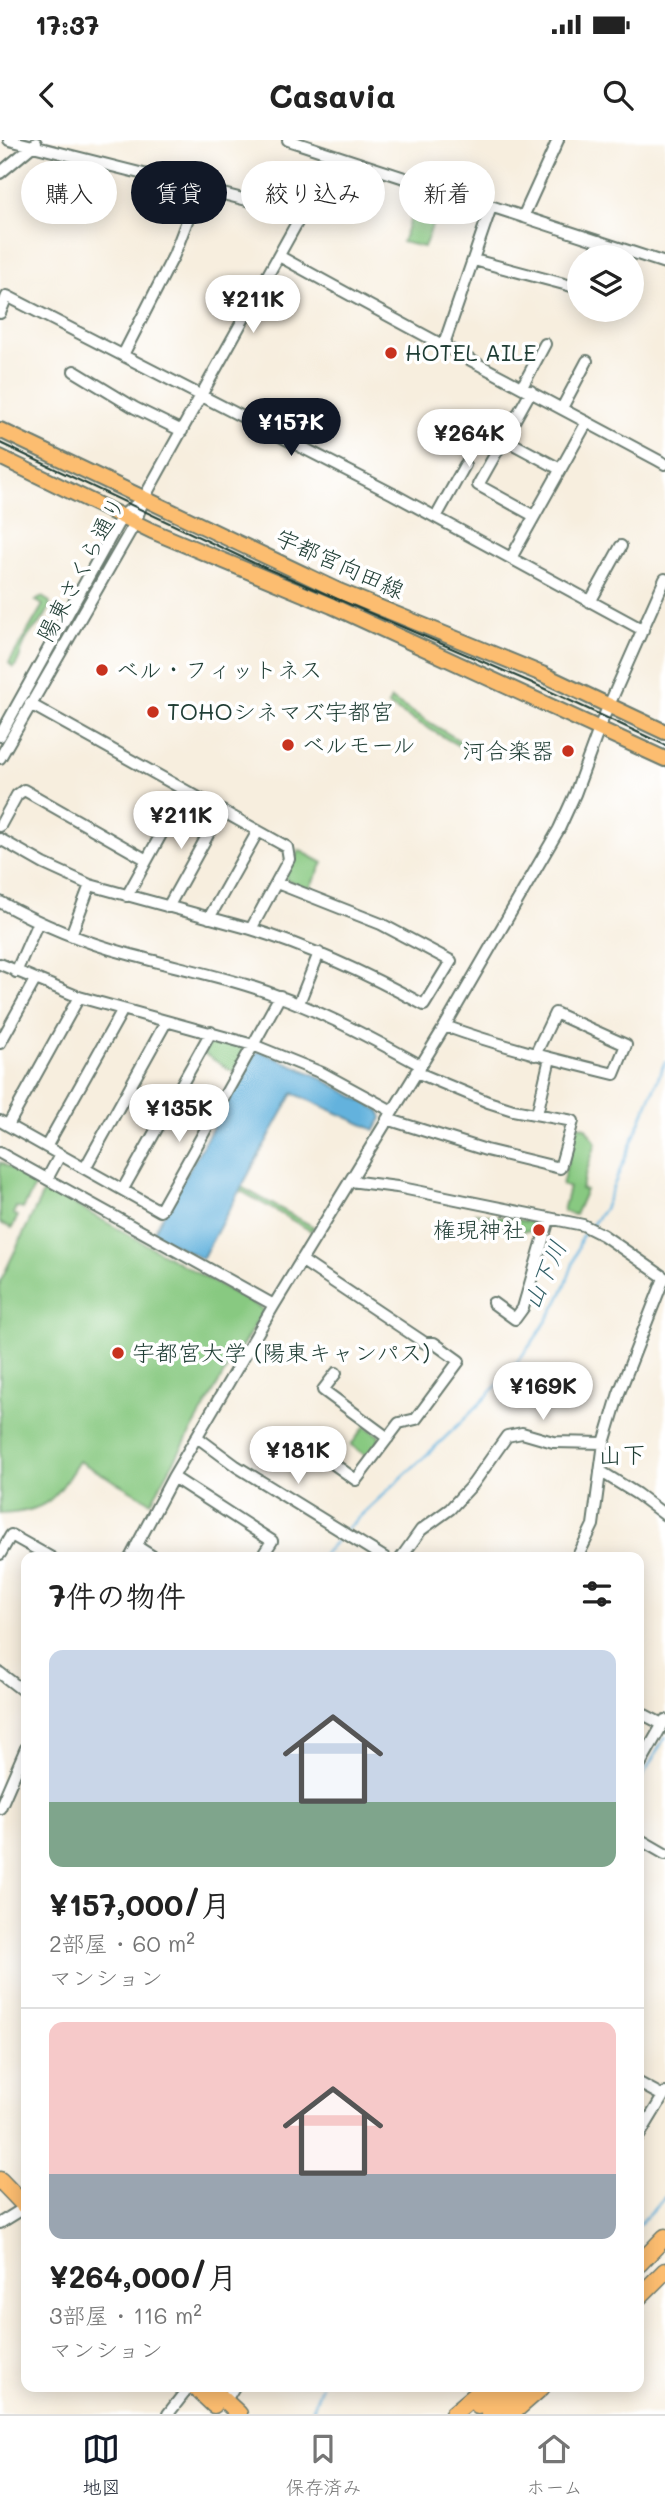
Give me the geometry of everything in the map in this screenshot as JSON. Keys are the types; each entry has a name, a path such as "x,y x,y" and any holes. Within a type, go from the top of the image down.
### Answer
{"highway":[{"path":"0,2180 21,2208"},
{"path":"0,2194 21,2210"},
{"path":"644,2249 665,2234"},
{"path":"644,2258 665,2234"},
{"path":"644,2278 665,2259"},
{"path":"644,2292 665,2271"},
{"path":"202,2392 224,2408 239,2414"},
{"path":"213,2392 224,2408"},
{"path":"453,2414 479,2392"},
{"path":"469,2414 494,2392"},
{"path":"491,2414 516,2392"},
{"path":"515,2413 537,2392"}],"main road":[{"name":"宇都宮向田線","path":"0,430 340,591 542,674 665,732"},
{"name":"宇都宮向田線","path":"0,457 228,565 332,606 665,759"}],"street":[{"path":"9,140 36,143 131,168"},
{"path":"288,140 399,177"},
{"path":"523,217 558,140"},
{"path":"0,173 36,143"},
{"path":"331,161 334,156"},
{"path":"495,208 665,263"},
{"path":"124,354 174,255 186,224"},
{"path":"144,498 297,224"},
{"path":"443,347 486,224"},
{"path":"598,245 599,241"},
{"path":"279,256 443,347 665,464"},
{"path":"474,260 567,285"},
{"path":"0,313 7,296 203,394 643,630"},
{"path":"534,516 478,485 504,439 545,344"},
{"path":"562,408 587,361"},
{"path":"74,371 135,408 181,431"},
{"path":"511,558 587,422"},
{"path":"504,439 560,470"},
{"path":"436,517 465,465"},
{"name":"陽東さくら通り","path":"0,736 144,498"},
{"name":"陽東さくら通り","path":"0,758 129,520"},
{"path":"590,601 621,546"},
{"path":"133,1552 173,1477 274,1305 445,1026 564,820 609,706 665,579"},
{"path":"30,704 287,847 289,859 251,929"},
{"path":"0,826 17,795 24,790 147,860"},
{"path":"127,897 185,791"},
{"path":"168,907 221,811"},
{"path":"209,918 258,831"},
{"path":"0,839 44,864 90,885 251,929 319,953 357,969 424,1005 451,961 381,924 276,883"},
{"path":"71,935 90,885"},
{"path":"0,902 38,922 71,935 128,954 206,973 299,1003 355,1029 418,1068 488,1102 513,1110 573,1121 560,1168 486,1150 390,1115 322,1073 253,1045 79,998 0,964"},
{"path":"16,972 38,922"},
{"path":"299,1003 319,953"},
{"path":"0,1043 35,981"},
{"path":"79,998 4,1123 160,1211 280,996"},
{"path":"46,1147 122,1011"},
{"path":"445,1026 498,1045 535,1055 614,1074 626,1045 555,1013 535,1055"},
{"path":"85,1168 166,1022"},
{"path":"123,1189 211,1032"},
{"path":"537,1114 550,1058"},
{"path":"0,1153 274,1305"},
{"path":"47,1179 60,1155"},
{"path":"350,1181 397,1187 583,1225 603,1235 665,1278 620,1393 604,1443 593,1525 580,1552"},
{"path":"492,1303 515,1319 523,1308 549,1219"},
{"path":"302,1260 425,1343 434,1343 459,1361 416,1419 400,1423 356,1480 310,1447"},
{"path":"335,1373 323,1390 388,1438"},
{"path":"405,1552 421,1530 450,1509 473,1484 507,1436 522,1433 553,1442 604,1443"},
{"path":"197,1437 236,1466 374,1552"},
{"path":"600,1471 637,1494 665,1516"},
{"path":"173,1477 272,1541 265,1552"},
{"path":"0,1554 11,1535 41,1552"},
{"path":"136,1546 146,1552"},
{"path":"0,1673 21,1689"},
{"path":"644,1714 664,1722 644,1757"},
{"path":"0,1808 21,1760"},
{"path":"644,1842 665,1854"},
{"path":"644,2084 664,2094 644,2128"},
{"path":"0,2222 21,2213"},
{"path":"169,2414 185,2392"},
{"path":"224,2408 232,2392"}],"green space":[{"path":"409,224 433,224 424,247 402,242"},
{"path":"42,597 50,602 49,608 27,638 13,668 9,663 43,605 36,601"},
{"path":"391,699 465,744 463,748 388,705"},
{"path":"299,850 323,863 309,889 287,881 285,875"},
{"path":"212,1039 243,1046 244,1052 234,1072 204,1054"},
{"path":"576,1125 585,1127 596,1143 581,1189 586,1190 575,1215 563,1211 569,1187 562,1185"},
{"path":"0,1162 31,1180 34,1188 23,1209 16,1207 13,1214 18,1216 12,1228 0,1223"},
{"path":"241,1187 314,1227 311,1231 239,1190"},
{"name":"宇都宮大学 (陽東キャンパス)","path":"52,1192 264,1310 230,1363 151,1502 79,1461 48,1501 29,1510 0,1514 0,1282 43,1193"},
{"path":"476,1213 537,1223 535,1231 495,1230"},
{"path":"365,1426 379,1435 379,1441 368,1457 351,1445"}],"water":[{"path":"260,1051 315,1075 380,1111 382,1118 375,1130 293,1093 202,1259 153,1233 255,1053"}],"waterway":[{"name":"山下川","path":"592,1225 604,1209 665,1062"},
{"name":"山下川","path":"345,1531 461,1422 516,1363 540,1332 559,1299 581,1238 587,1230"},
{"name":"山下川","path":"326,1552 341,1536"},
{"path":"644,1774 665,1737"},
{"path":"644,2220 665,2197"},
{"path":"311,2414 319,2392"}],"tram line":[{"path":"0,443 254,563 530,682 665,745"}],"place":[{"name":"HOTEL AILE","path":"391,353"},
{"name":"ベル・フィットネス","path":"102,670"},
{"name":"TOHOシネマズ宇都宮","path":"153,712"},
{"name":"ベルモール","path":"288,745"},
{"name":"河合楽器","path":"568,751"},
{"name":"権現神社","path":"539,1230"},
{"name":"宇都宮大学 (陽東キャンパス)","path":"118,1353"}],"district":[{"name":"山下","path":"622,1455"}]}
